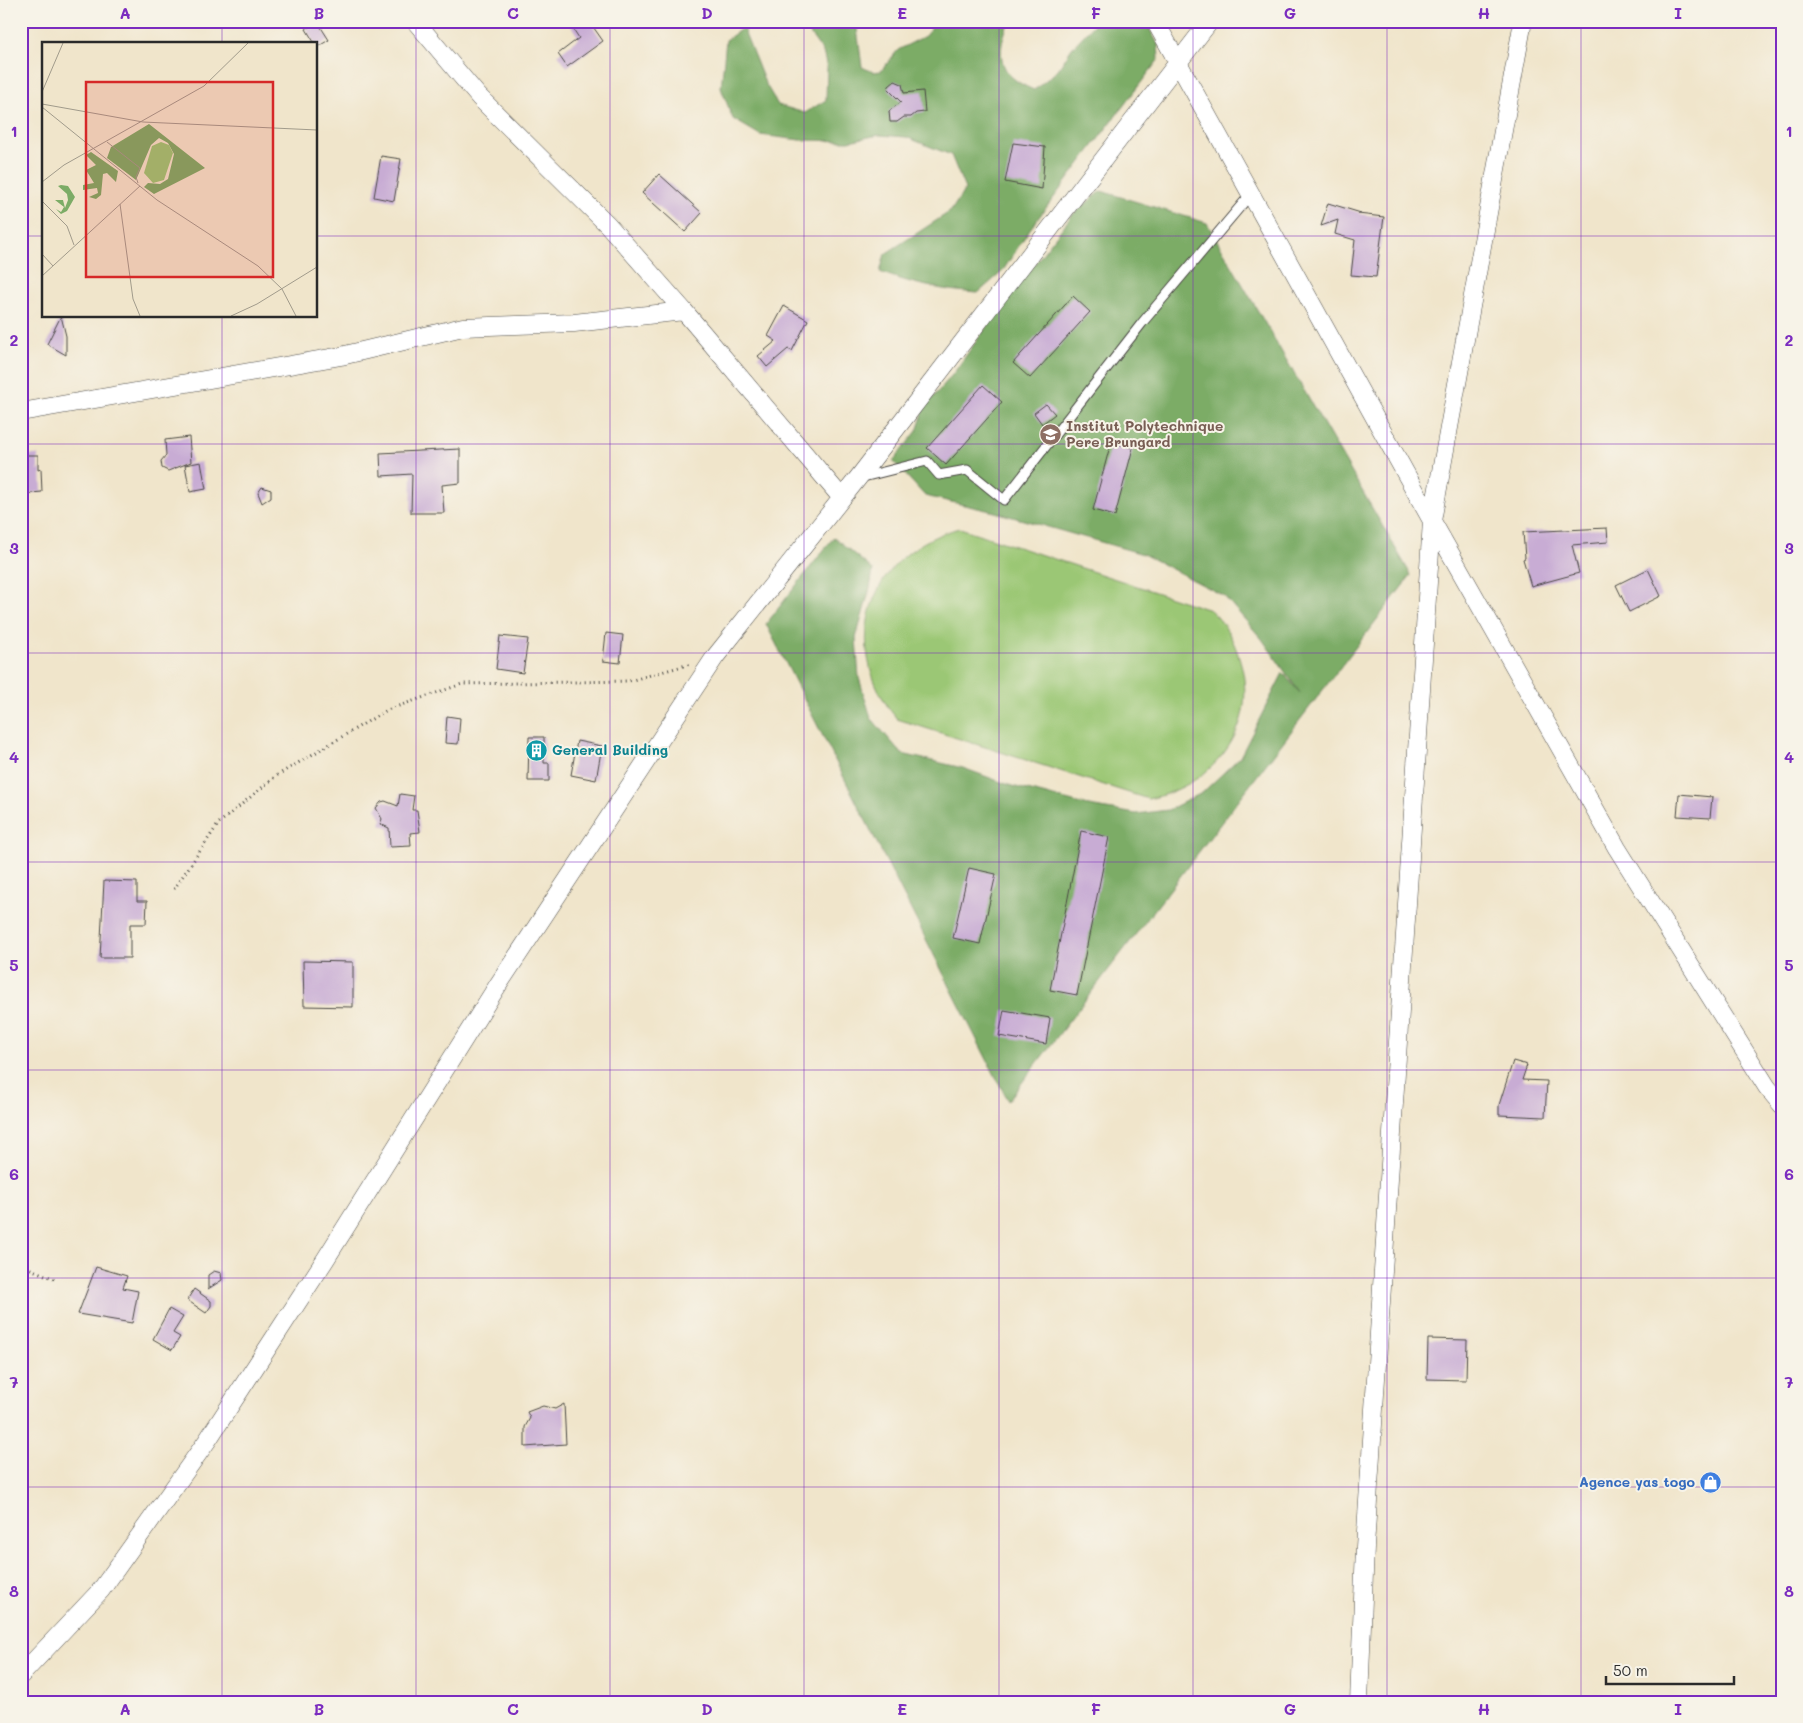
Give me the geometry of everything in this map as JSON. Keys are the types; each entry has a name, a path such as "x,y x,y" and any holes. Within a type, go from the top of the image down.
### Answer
{"street":[{"path":"415,21 479,97 608,225 842,497"},
{"path":"1155,21 1250,195 1617,848 1767,1087 1782,1105"},
{"path":"21,1675 101,1590 207,1441 325,1260 498,985 715,657 858,478 1210,21"},
{"path":"1359,1702 1365,1547 1432,520 1524,21"},
{"path":"21,412 341,356 464,327 574,323 684,312"}],"lane":[{"path":"858,478 927,461 939,475 967,470 1004,500 1142,324 1250,195"}],"path":[{"path":"174,889 219,824 276,776 387,710 462,684 629,681 715,657"},
{"path":"21,1265 57,1280"}],"green space":[{"path":"801,21 856,21 862,67 873,72 881,71 898,50 925,36 937,21 1008,21 1001,53 1002,60 1008,73 1013,78 1034,90 1057,71 1072,48 1097,21 1145,21 1158,44 1159,59 1030,229 1002,272 978,293 966,292 941,289 880,272 885,254 951,211 965,189 951,155 906,137 879,135 849,141 800,140 760,135 733,119 721,88 726,40 743,28 765,83 778,105 805,113 826,100 827,68 823,52"},
{"path":"1101,191 1207,223 1411,575 1008,1101 766,624 834,537 873,570 856,638 859,678 871,718 902,754 963,768 1012,786 1089,806 1136,814 1168,810 1202,793 1240,757 1283,673 1300,693 1262,639 1224,596 1143,554 995,512 925,496 893,461 917,431 925,407 953,374 987,326 1073,214"},
{"path":"960,528 1210,610 1227,630 1233,642 1244,680 1244,704 1238,727 1228,748 1213,765 1194,780 1172,792 1148,799 897,719 879,691 869,662 867,633 872,605 884,579 903,557 929,540"}],"building":[{"path":"317,21 329,40 318,46 318,42 314,42 306,29"},
{"path":"568,21 589,21 603,41 567,67 558,54 579,38"},
{"path":"895,81 902,84 904,93 923,91 925,112 916,113 911,117 904,117 897,122 890,122 889,111 901,102 888,89"},
{"path":"1013,143 1045,147 1042,189 1005,182"},
{"path":"381,156 401,159 394,201 374,197"},
{"path":"659,174 702,213 685,232 642,193"},
{"path":"1328,203 1361,213 1358,214 1384,217 1376,277 1351,275 1355,240 1335,234 1338,220 1321,226"},
{"path":"1073,296 1090,312 1030,378 1013,363"},
{"path":"784,306 808,320 792,351 788,349 767,367 758,356 776,341 768,336"},
{"path":"62,318 66,336 66,355 47,344"},
{"path":"983,385 1002,402 946,465 927,448"},
{"path":"1046,404 1055,414 1042,424 1034,413"},
{"path":"189,437 191,462 168,471 162,468 161,461 166,455 165,440"},
{"path":"1111,442 1133,448 1115,516 1093,510"},
{"path":"460,449 460,483 442,485 444,513 411,513 412,474 381,476 380,453"},
{"path":"21,455 38,455 38,470 41,469 42,492 31,493 21,503"},
{"path":"201,462 206,489 190,492 185,465"},
{"path":"262,487 271,490 271,497 262,503 258,493"},
{"path":"1607,528 1608,542 1572,545 1579,573 1531,586 1523,559 1525,558 1523,532"},
{"path":"1648,569 1661,596 1629,612 1616,585"},
{"path":"606,633 623,635 620,663 603,661"},
{"path":"500,636 528,639 523,673 496,669"},
{"path":"447,716 460,718 458,744 445,743"},
{"name":"General Building","path":"529,737 544,737 544,763 549,763 549,781 528,781"},
{"path":"577,741 602,746 596,780 571,775"},
{"path":"400,794 414,796 412,810 417,810 420,832 410,833 411,846 390,847 389,828 380,824 382,819 376,808 381,802 385,801 398,806"},
{"path":"1679,794 1712,797 1710,818 1677,816"},
{"path":"1081,831 1109,837 1077,995 1050,990"},
{"path":"969,868 996,874 980,944 953,938"},
{"path":"104,881 137,882 137,901 147,901 146,924 130,924 130,958 100,958"},
{"path":"303,961 353,962 353,1007 304,1006"},
{"path":"1004,1010 1050,1018 1046,1044 999,1036"},
{"path":"1513,1061 1527,1065 1522,1080 1547,1081 1545,1117 1499,1115 1499,1105"},
{"path":"96,1267 127,1276 123,1288 138,1291 132,1323 78,1314"},
{"path":"214,1271 221,1273 222,1280 208,1289 208,1275"},
{"path":"194,1289 211,1301 211,1306 206,1313 187,1300"},
{"path":"169,1309 183,1317 173,1333 180,1337 172,1350 153,1339"},
{"path":"1428,1339 1467,1340 1466,1380 1427,1379"},
{"path":"564,1404 566,1444 525,1447 525,1427 530,1418 527,1412 543,1406 555,1409"}],"place":[{"name":"Institut Polytechnique Pere Brungard","path":"1050,434"},
{"name":"General Building","path":"536,750"},
{"name":"Agence yas togo","path":"1711,1482"}]}
